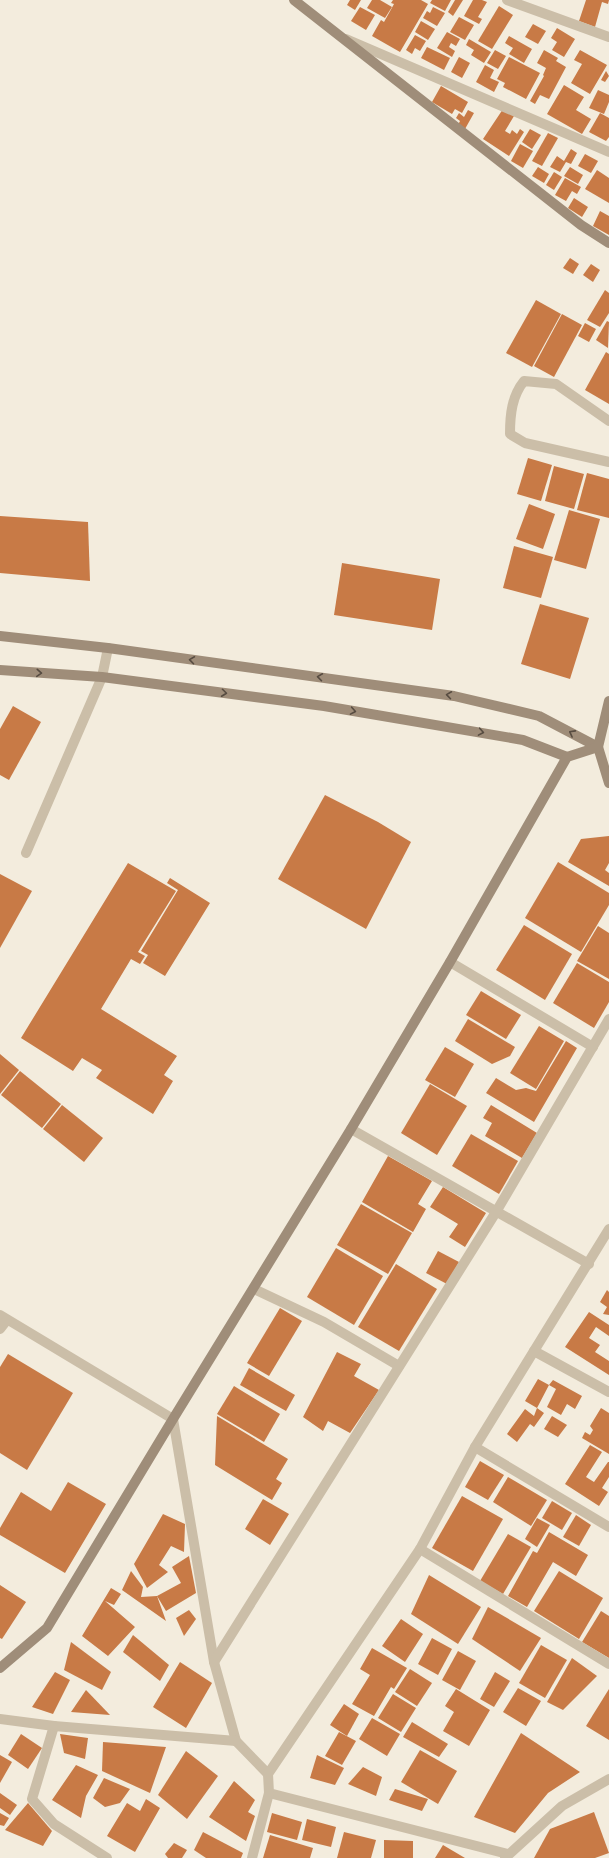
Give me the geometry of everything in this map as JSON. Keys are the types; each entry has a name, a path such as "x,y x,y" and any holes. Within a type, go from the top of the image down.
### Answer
{"street":[{"path":"294,0 575,221 609,243"},
{"path":"507,0 609,37"},
{"path":"338,35 609,152"},
{"path":"609,421 556,384 524,380 515,391 510,421 510,434 525,443 609,462"},
{"path":"0,636 108,648 454,696 539,716 598,747"},
{"path":"26,853 102,677 108,648"},
{"path":"0,670 102,677 324,706 523,740 567,757 598,747"},
{"path":"609,701 598,747 609,783"},
{"path":"0,1668 47,1628 351,1129 450,962 567,757"},
{"path":"450,962 593,1047"},
{"path":"214,1662 496,1212 609,1019"},
{"path":"351,1129 589,1264"},
{"path":"252,1858 269,1794 268,1774 420,1549 475,1447 607,1236"},
{"path":"254,1288 324,1322 399,1366"},
{"path":"0,1329 2,1319 173,1419"},
{"path":"534,1351 609,1392"},
{"path":"173,1419 214,1662 236,1740 268,1774"},
{"path":"475,1447 609,1528"},
{"path":"420,1549 609,1664"},
{"path":"0,1719 54,1726 236,1740"},
{"path":"54,1726 32,1799 54,1824 107,1858"},
{"path":"269,1794 507,1856 562,1806 609,1779"}],"building":[{"path":"350,0 361,0 355,10 347,5"},
{"path":"372,0 380,0 392,7 385,18 367,8"},
{"path":"393,0 421,0 428,4 400,52 372,36 381,20 384,22 394,4 391,3"},
{"path":"432,0 451,0 445,11 430,3"},
{"path":"455,0 463,0 453,16 448,12"},
{"path":"473,0 482,0 487,2 478,17 482,19 479,24 464,16"},
{"path":"586,0 609,0 608,4 602,2 595,27 579,21"},
{"path":"499,6 513,15 492,49 478,41"},
{"path":"360,7 375,15 366,30 351,21"},
{"path":"433,7 445,13 437,26 423,18 427,11 430,13"},
{"path":"459,17 474,25 465,40 450,32"},
{"path":"421,21 435,29 428,40 415,32"},
{"path":"533,24 546,31 538,44 525,37"},
{"path":"557,28 575,39 564,57 552,50 557,42 551,38"},
{"path":"447,32 460,39 456,46 451,43 449,47 455,51 452,57 437,48"},
{"path":"415,35 426,41 420,51 415,48 412,54 406,50"},
{"path":"509,36 532,49 524,63 509,54 513,48 505,43"},
{"path":"469,39 491,52 484,63 471,55 474,50 466,45"},
{"path":"427,47 450,58 444,70 421,58"},
{"path":"495,50 506,56 498,69 487,63"},
{"path":"544,50 558,58 556,61 566,67 549,99 540,95 535,104 530,101 544,76 543,75 546,68 537,63"},
{"path":"580,50 607,65 590,94 571,83 582,64 574,60"},
{"path":"459,57 470,63 462,78 451,72"},
{"path":"509,57 540,73 526,99 503,87 505,83 497,79"},
{"path":"485,65 494,70 490,78 499,82 494,92 476,82"},
{"path":"606,71 609,76 605,82 601,80"},
{"path":"564,85 584,97 576,110 591,119 582,134 547,114"},
{"path":"441,86 468,102 462,113 455,109 452,114 432,102"},
{"path":"598,90 609,95 609,102 604,114 589,108"},
{"path":"503,109 514,116 505,131 510,134 512,130 517,134 520,129 524,132 509,156 483,139"},
{"path":"468,110 474,113 465,129 458,125 460,121 456,118 459,113 464,117"},
{"path":"600,113 609,118 609,137 606,141 589,132"},
{"path":"530,129 541,135 532,149 522,142"},
{"path":"548,133 558,138 542,166 532,161"},
{"path":"520,144 533,151 523,168 511,161"},
{"path":"571,149 577,153 571,164 566,162 560,172 550,167 557,156 564,161"},
{"path":"585,154 598,161 591,173 578,166"},
{"path":"538,167 549,174 544,183 532,176"},
{"path":"570,167 583,175 578,184 564,176"},
{"path":"597,170 609,178 609,203 585,189"},
{"path":"554,172 562,177 554,190 546,185"},
{"path":"565,178 581,187 577,194 572,191 566,201 555,195"},
{"path":"574,198 588,207 582,217 568,208"},
{"path":"600,211 609,216 609,235 593,226"},
{"path":"570,258 579,264 573,274 563,268"},
{"path":"591,264 600,270 593,282 583,275"},
{"path":"605,290 609,293 609,313 600,327 587,320"},
{"path":"536,300 561,314 532,367 506,353"},
{"path":"562,314 582,325 554,377 534,366"},
{"path":"607,321 609,322 608,348 596,340"},
{"path":"585,323 596,329 589,342 578,336"},
{"path":"606,352 609,354 609,404 585,390"},
{"path":"528,458 552,465 541,501 517,494"},
{"path":"554,466 584,474 574,509 545,501"},
{"path":"587,473 609,479 609,518 577,510"},
{"path":"529,504 555,514 543,549 516,539"},
{"path":"569,510 600,519 586,569 554,560"},
{"path":"0,516 88,522 90,581 0,573"},
{"path":"514,546 553,557 541,598 503,588"},
{"path":"342,563 440,579 432,630 334,615"},
{"path":"540,604 589,618 570,679 521,664"},
{"path":"13,706 41,722 9,780 0,775 0,729"},
{"path":"325,795 378,822 411,842 366,929 278,879"},
{"path":"609,836 609,863 605,870 609,873 609,886 568,862 581,839"},
{"path":"558,862 609,893 609,905 581,952 525,918"},
{"path":"128,863 176,891 138,952 145,956 140,964 131,959 101,1009 177,1056 164,1075 173,1081 153,1114 96,1078 102,1070 82,1058 73,1071 21,1038"},
{"path":"0,874 32,891 0,948"},
{"path":"170,878 210,903 165,976 143,963 148,955 141,951 178,890 167,883"},
{"path":"524,925 572,954 545,1000 496,970"},
{"path":"598,926 609,933 609,979 577,961"},
{"path":"577,963 609,982 609,1002 594,1028 553,1003"},
{"path":"481,991 521,1015 506,1039 466,1015"},
{"path":"468,1019 515,1047 510,1056 492,1064 455,1041"},
{"path":"539,1026 564,1041 536,1089 510,1073"},
{"path":"566,1041 577,1048 534,1122 486,1093 496,1078 516,1090 526,1088 536,1091"},
{"path":"445,1047 474,1064 455,1097 425,1080"},
{"path":"0,1054 19,1070 0,1094"},
{"path":"20,1071 61,1104 42,1128 1,1095"},
{"path":"430,1084 467,1106 437,1155 401,1133"},
{"path":"62,1105 103,1138 84,1162 43,1129"},
{"path":"491,1105 537,1133 522,1158 485,1136 492,1123 483,1118"},
{"path":"471,1134 518,1161 499,1194 452,1166"},
{"path":"388,1156 432,1181 418,1204 426,1209 413,1232 362,1202"},
{"path":"443,1187 486,1213 465,1247 449,1237 458,1224 430,1207"},
{"path":"361,1204 412,1233 388,1274 337,1245"},
{"path":"336,1248 383,1276 354,1325 307,1297"},
{"path":"438,1251 459,1262 447,1284 426,1273"},
{"path":"396,1264 437,1289 399,1351 358,1327"},
{"path":"607,1290 609,1292 609,1315 603,1314 607,1307 600,1302"},
{"path":"280,1308 302,1321 269,1376 247,1363"},
{"path":"589,1312 609,1325 609,1336 596,1327 589,1338 600,1345 595,1352 609,1361 609,1375 565,1347"},
{"path":"337,1352 361,1364 354,1376 379,1390 350,1433 328,1421 323,1431 303,1417"},
{"path":"8,1354 73,1393 27,1470 0,1453 0,1367"},
{"path":"249,1368 295,1395 286,1411 240,1385"},
{"path":"538,1379 549,1385 537,1408 525,1401"},
{"path":"553,1380 582,1396 575,1409 567,1404 561,1415 547,1407 556,1389 549,1385"},
{"path":"234,1386 280,1414 264,1442 217,1414"},
{"path":"537,1408 544,1413 534,1427 530,1424 517,1442 507,1434 525,1409 534,1416"},
{"path":"601,1408 609,1413 609,1454 582,1438 585,1432 590,1435 593,1430 590,1426"},
{"path":"217,1416 288,1459 276,1479 282,1483 272,1500 215,1465"},
{"path":"552,1416 567,1425 558,1437 544,1429"},
{"path":"590,1445 602,1452 586,1477 594,1482 609,1462 609,1477 602,1488 608,1492 599,1506 565,1484"},
{"path":"480,1461 504,1475 488,1500 465,1487"},
{"path":"508,1477 547,1500 531,1526 493,1502"},
{"path":"68,1482 106,1504 65,1573 0,1535 0,1528 21,1492 51,1511"},
{"path":"462,1496 503,1519 473,1571 432,1548"},
{"path":"263,1499 289,1514 270,1545 245,1529"},
{"path":"552,1501 572,1513 562,1530 542,1518"},
{"path":"163,1514 185,1524 184,1552 171,1546 159,1565 168,1572 147,1588 134,1564"},
{"path":"576,1515 591,1525 579,1546 563,1537"},
{"path":"537,1518 550,1525 537,1547 525,1539"},
{"path":"549,1532 588,1555 576,1576 553,1562 527,1607 508,1596 533,1551 537,1553"},
{"path":"508,1534 531,1547 503,1594 480,1581"},
{"path":"189,1556 196,1593 166,1611 157,1596 181,1583 172,1567"},
{"path":"131,1571 143,1587 141,1597 157,1596 166,1621 122,1590"},
{"path":"559,1571 603,1598 579,1639 534,1611"},
{"path":"429,1575 481,1607 458,1644 411,1614"},
{"path":"0,1585 26,1602 2,1639 0,1638"},
{"path":"111,1588 121,1594 114,1605 105,1601 135,1627 108,1656 82,1636"},
{"path":"488,1607 541,1638 520,1671 472,1639"},
{"path":"189,1610 196,1619 184,1636 176,1618"},
{"path":"601,1611 609,1616 609,1658 582,1642"},
{"path":"401,1619 423,1634 405,1662 382,1646"},
{"path":"133,1635 169,1665 160,1681 123,1652"},
{"path":"432,1638 452,1649 438,1675 418,1664"},
{"path":"71,1642 111,1672 102,1690 64,1670"},
{"path":"541,1645 567,1660 545,1698 519,1683"},
{"path":"372,1648 407,1668 394,1689 391,1687 374,1716 352,1704 370,1675 360,1669"},
{"path":"458,1651 476,1661 460,1690 442,1680"},
{"path":"572,1658 597,1676 563,1710 547,1702"},
{"path":"180,1662 212,1683 186,1728 153,1707"},
{"path":"410,1669 432,1683 417,1706 395,1692"},
{"path":"55,1672 70,1680 53,1714 32,1707"},
{"path":"495,1672 510,1681 494,1707 480,1699"},
{"path":"518,1688 541,1701 526,1726 503,1712"},
{"path":"456,1689 490,1710 469,1746 443,1731 454,1712 445,1706"},
{"path":"609,1689 609,1740 586,1726"},
{"path":"86,1690 110,1715 71,1712"},
{"path":"393,1694 416,1708 401,1732 378,1718"},
{"path":"344,1704 359,1714 347,1736 330,1725"},
{"path":"372,1718 400,1734 387,1756 359,1739"},
{"path":"412,1722 448,1744 439,1757 403,1737"},
{"path":"339,1732 356,1741 342,1765 325,1756"},
{"path":"521,1733 580,1772 548,1793 515,1833 474,1817"},
{"path":"21,1734 42,1748 28,1769 8,1755"},
{"path":"60,1734 88,1738 85,1759 64,1753"},
{"path":"103,1742 166,1747 150,1793 102,1771"},
{"path":"420,1750 457,1771 438,1804 401,1782"},
{"path":"186,1751 218,1776 187,1819 158,1795"},
{"path":"0,1755 12,1762 0,1783"},
{"path":"317,1755 344,1768 335,1785 310,1778"},
{"path":"76,1765 98,1775 86,1796 81,1818 52,1800"},
{"path":"363,1767 382,1777 376,1796 348,1784"},
{"path":"104,1778 130,1789 120,1803 105,1807 93,1798"},
{"path":"234,1781 255,1800 248,1812 255,1816 246,1841 209,1817"},
{"path":"395,1789 428,1799 422,1811 389,1800"},
{"path":"0,1793 17,1805 10,1815 0,1808"},
{"path":"146,1799 160,1808 135,1852 107,1836 127,1803 140,1811"},
{"path":"28,1803 52,1831 43,1846 5,1830"},
{"path":"594,1812 609,1853 595,1858 534,1858 550,1829"},
{"path":"0,1813 9,1818 4,1826 0,1825"},
{"path":"272,1813 302,1822 297,1840 267,1832"},
{"path":"307,1819 336,1827 331,1847 302,1840"},
{"path":"203,1832 243,1853 241,1858 206,1858 194,1850"},
{"path":"344,1832 376,1840 371,1858 337,1858"},
{"path":"270,1835 313,1848 310,1858 263,1858"},
{"path":"384,1840 413,1841 413,1858 384,1858"},
{"path":"174,1843 187,1850 182,1858 168,1858 165,1854"},
{"path":"443,1845 465,1858 435,1858"}]}
